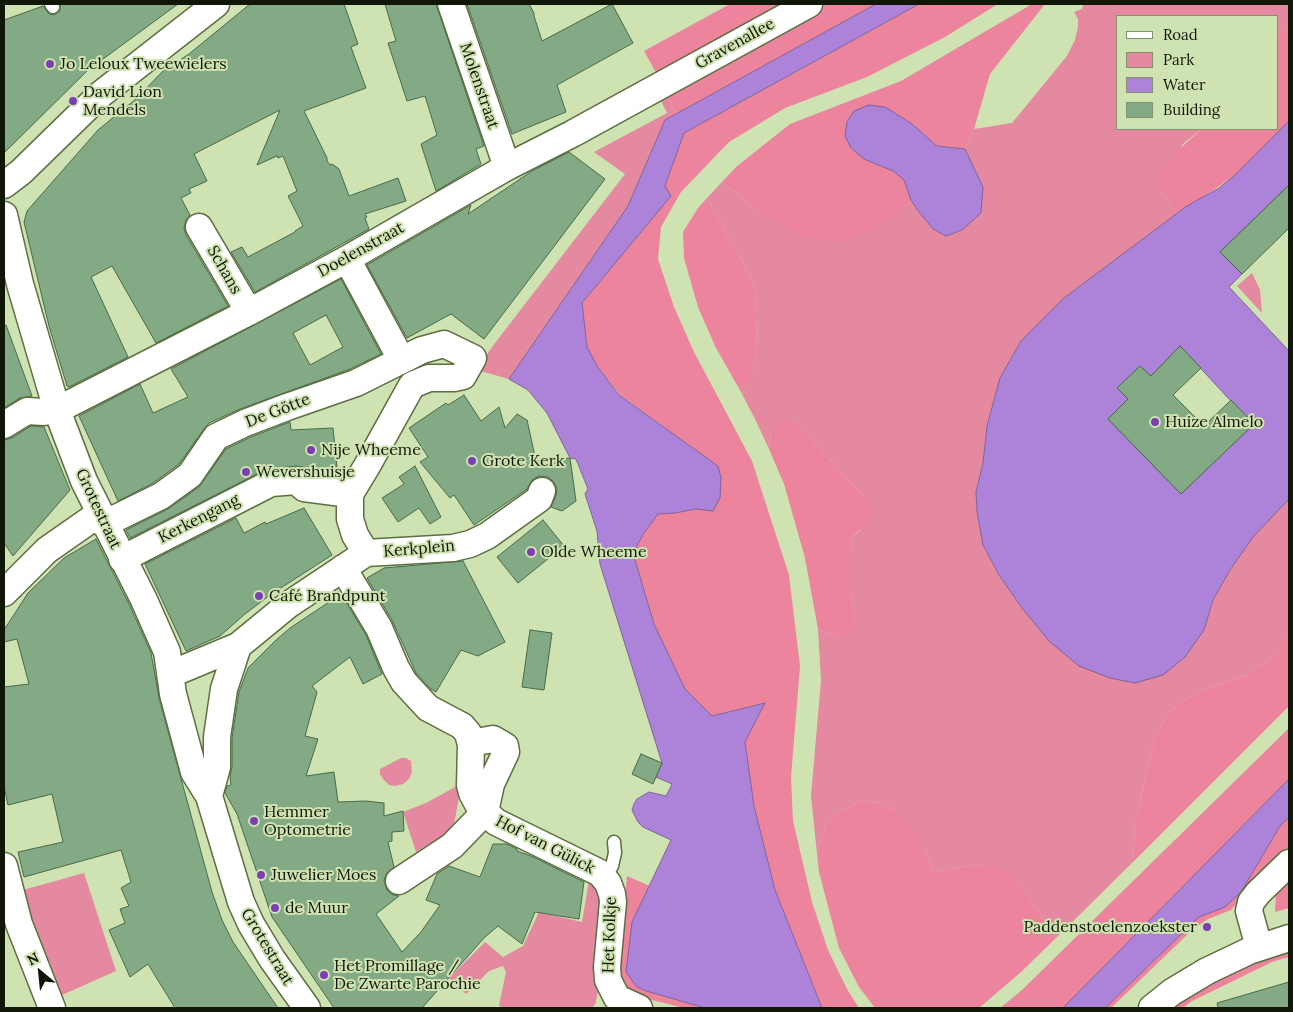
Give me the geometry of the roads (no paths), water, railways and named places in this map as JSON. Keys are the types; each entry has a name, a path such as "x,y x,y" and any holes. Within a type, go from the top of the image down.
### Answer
{"street":[{"path":"4,184 20,172 100,94 216,4"},
{"name":"Molenstraat","path":"452,4 507,167"},
{"name":"Gravenallee","path":"661,84 809,4"},
{"name":"Doelenstraat","path":"58,410 249,312 507,167 572,134 661,84"},
{"name":"Grotestraat","path":"4,215 20,284 58,410 75,459 167,652 173,694 194,772 209,796 245,913 272,959 308,1008"},
{"name":"Schans","path":"199,227 249,312"},
{"path":"346,259 402,359"},
{"name":"De Götte","path":"4,593 47,550 102,518 161,496 190,475 216,437 287,406 356,383 422,350 444,344 473,358 463,376 429,378 412,385 350,494"},
{"path":"4,425 27,411 44,412 58,410"},
{"name":"Kerkengang","path":"122,559 272,483 298,481 304,488 350,494"},
{"name":"Kerkplein","path":"171,674 238,646 288,605 366,553 453,548 470,544 487,536 539,499 542,491"},
{"name":"Kerkplein","path":"350,494 350,519 355,535 366,553"},
{"path":"343,568 379,628 404,682 428,708 462,726 468,733 471,743"},
{"path":"209,796 217,767 217,737 224,689 238,646"},
{"name":"Hof van Gülick","path":"399,881 452,846 485,812 491,784 506,752 505,746 493,739 471,743 470,785 476,800 485,812 496,822 605,878"},
{"path":"1259,947 1249,911 1251,902 1289,863"},
{"path":"4,866 19,924 52,1008"},
{"name":"Het Kolkje","path":"605,878 611,888 613,902 607,968 608,980 618,998 639,1008"},
{"path":"1152,1008 1172,992 1220,964 1259,947 1289,938"}],"lane":[{"path":"605,878 612,866 616,848 614,842"}],"water":[{"path":"876,4 919,4 684,133 665,186 671,196 582,303 587,347 597,366 619,395 718,466 721,478 720,498 713,511 696,509 658,514 644,533 633,553 654,624 685,689 712,716 765,703 745,742 754,806 775,890 822,1008 705,1008 643,990 636,986 626,972 632,922 671,840 643,827 632,810 637,799 649,792 666,796 672,784 656,777 662,763 600,564 597,531 585,494 588,489 576,459 570,458 547,413 528,390 509,379 628,206 665,120"},
{"path":"869,105 885,107 912,124 937,146 965,149 983,187 981,213 962,230 946,236 933,229 911,200 904,180 893,171 864,159 851,148 845,136 847,122 854,111"},
{"path":"1289,121 1289,185 1220,252 1242,274 1229,287 1289,351 1289,499 1253,537 1230,570 1213,600 1204,630 1185,657 1163,675 1135,683 1110,678 1079,666 1049,641 1022,608 999,575 983,545 977,512 976,492 983,463 987,426 1000,378 1021,341 1064,298 1187,206 1219,188 1234,176","holes":["1180,346 1253,425 1181,494 1108,419 1128,399 1118,388 1140,366 1151,376"]},
{"path":"1289,779 1289,817 1280,826 1241,892 1225,907 1199,917 1105,1008 1063,1008"}],"place":[{"name":"Jo Leloux Tweewielers","path":"50,64"},
{"name":"David Lion Mendels","path":"73,101"},
{"name":"Huize Almelo","path":"1155,422"},
{"name":"Nije Wheeme","path":"311,450"},
{"name":"Grote Kerk","path":"472,461"},
{"name":"Wevershuisje","path":"246,472"},
{"name":"Olde Wheeme","path":"531,552"},
{"name":"Café Brandpunt","path":"259,596"},
{"name":"Hemmer Optometrie","path":"254,821"},
{"name":"Juwelier Moes","path":"261,875"},
{"name":"de Muur","path":"275,908"},
{"name":"Paddenstoelenzoekster","path":"1207,927"},
{"name":"Het Promillage / De Zwarte Parochie","path":"324,975"}]}
